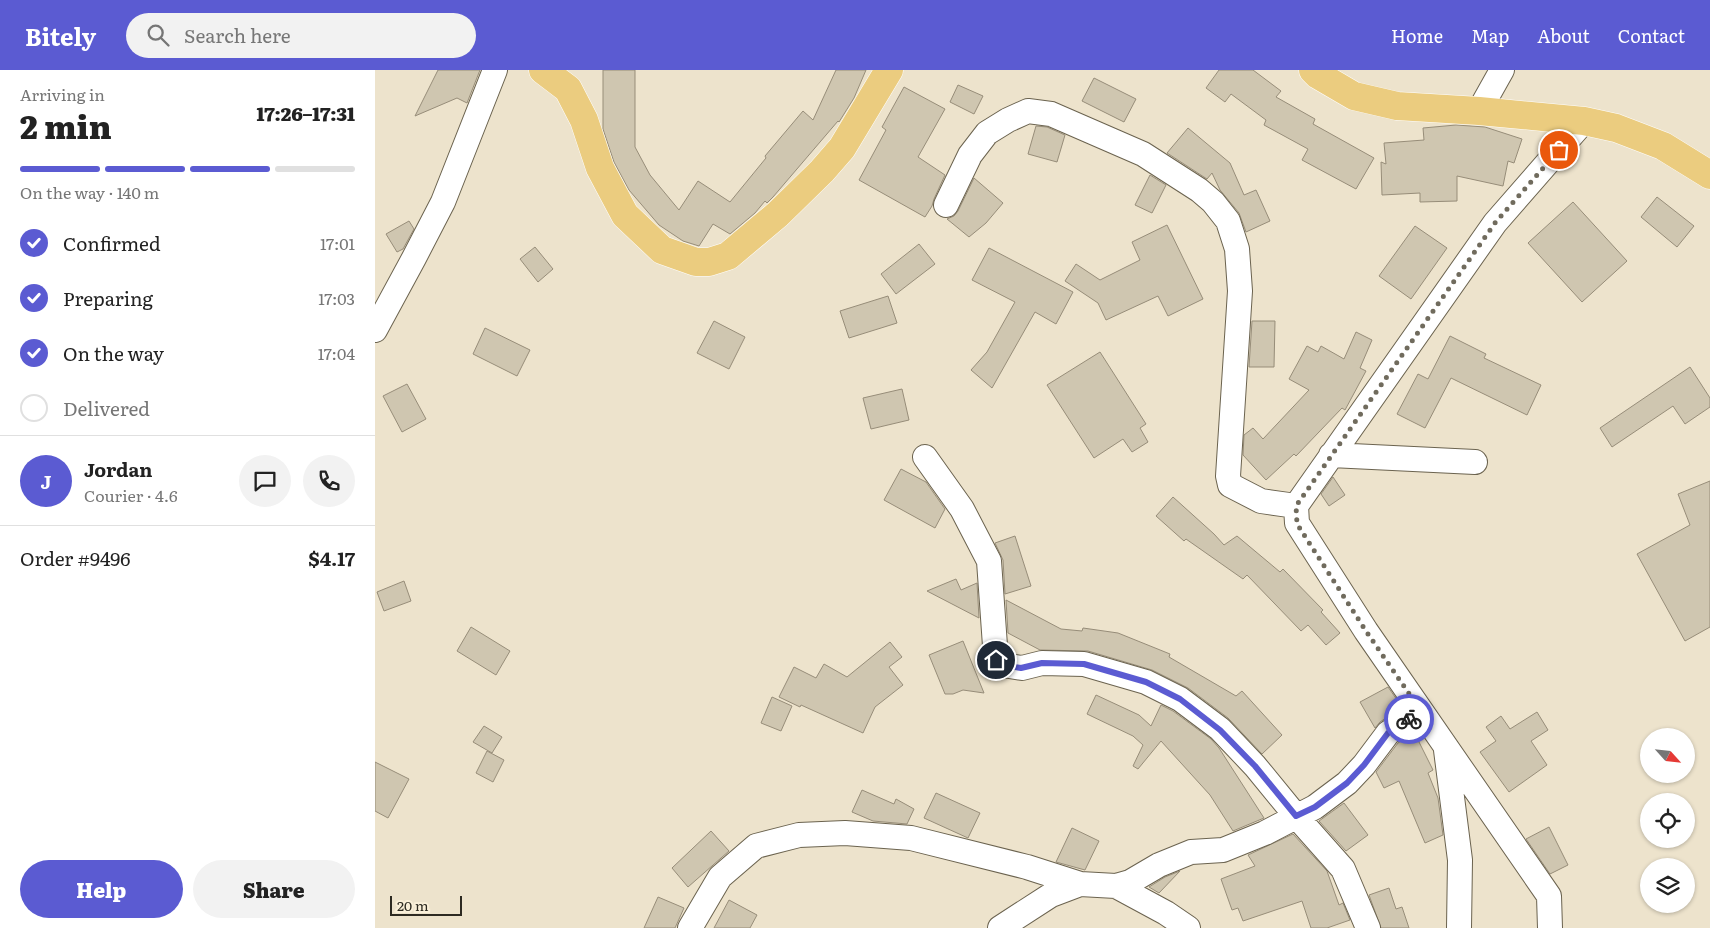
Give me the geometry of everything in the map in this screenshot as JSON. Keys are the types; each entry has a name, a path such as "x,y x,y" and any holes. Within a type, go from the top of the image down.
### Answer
{"highway":[{"path":"543,70 568,88 584,120 600,168 625,215 662,250 695,262 709,262 728,256 778,214 822,171 842,148 889,70"},
{"path":"1313,70 1318,75 1354,96 1397,106 1479,111 1584,122 1616,128 1663,146 1710,175"}],"street":[{"path":"375,330 443,202 495,70"},
{"path":"1479,111 1502,70"},
{"path":"946,205 970,155 987,133 1008,120 1028,111 1051,114 1143,154 1199,190 1213,202 1228,221 1237,249 1240,291 1228,476 1230,484 1261,501 1296,506"},
{"path":"1550,928 1549,896 1366,631 1297,524 1296,506 1495,223 1584,122"},
{"path":"1331,455 1475,462"},
{"path":"925,457 962,509 989,562 996,660 1009,666 1021,668 1042,663 1084,664 1146,682 1180,699 1220,730 1255,766 1343,870 1368,928"},
{"path":"690,928 720,877 756,846 799,835 845,833 911,838 1027,868 1080,884 1116,886 1131,882 1159,865 1191,852 1223,850 1265,834 1315,807 1347,783 1364,765 1388,733 1421,711"},
{"path":"1445,746 1460,860 1459,928"},
{"path":"1000,928 1051,895 1080,884"},
{"path":"1116,886 1166,913 1188,928"}],"building":[{"path":"438,70 480,70 467,103 457,98 415,116"},
{"path":"603,70 635,70 635,147 650,175 679,210 698,181 730,202 803,111 813,120 836,70 866,70 854,98 839,122 773,197 767,203 765,201 755,213 730,234 713,224 699,246 683,241 659,225 629,190 614,162 603,129"},
{"path":"1219,70 1253,70 1281,91 1276,97 1315,119 1313,124 1374,158 1356,189 1302,160 1308,149 1264,125 1266,120 1231,94 1225,102 1206,88"},
{"path":"1094,78 1136,99 1124,122 1082,101"},
{"path":"958,85 983,96 974,114 950,102"},
{"path":"904,87 945,109 918,157 945,175 932,206 925,217 859,180 886,130 882,127"},
{"path":"1456,125 1485,127 1522,139 1514,163 1508,161 1503,186 1457,176 1457,201 1420,202 1420,193 1382,195 1381,162 1386,164 1384,143 1424,140 1423,128"},
{"path":"1036,126 1047,127 1065,135 1057,162 1028,154"},
{"path":"1188,128 1230,163 1244,195 1256,190 1270,221 1246,232 1239,213 1220,190 1212,173 1207,179 1167,153"},
{"path":"1150,175 1166,185 1152,213 1135,205"},
{"path":"974,178 1003,203 986,223 969,237 947,219 954,216 958,211"},
{"path":"1657,197 1694,226 1677,247 1641,217"},
{"path":"1573,202 1627,261 1582,302 1528,243"},
{"path":"409,221 414,229 403,249 397,252 386,234"},
{"path":"1167,225 1203,299 1168,316 1158,296 1106,320 1098,303 1065,281 1076,264 1100,280 1140,260 1132,242"},
{"path":"1415,226 1447,248 1411,299 1379,276"},
{"path":"919,244 935,264 896,294 881,274"},
{"path":"535,247 553,269 538,282 520,259"},
{"path":"989,248 1073,292 1056,324 1035,312 992,388 971,370 987,352 1015,302 972,280"},
{"path":"888,296 897,323 849,338 840,311"},
{"path":"714,321 745,337 729,369 697,353"},
{"path":"1252,321 1275,321 1274,367 1249,367"},
{"path":"485,328 530,350 517,376 473,354"},
{"path":"1356,332 1372,340 1360,368 1366,371 1345,410 1342,408 1296,456 1294,454 1266,480 1243,455 1244,435 1253,428 1263,439 1309,390 1289,379 1307,346 1318,352 1321,346 1344,359"},
{"path":"1450,336 1486,354 1484,358 1541,385 1527,415 1451,378 1425,428 1397,414 1418,374 1428,379"},
{"path":"1100,352 1146,424 1140,428 1148,442 1132,452 1123,439 1094,458 1047,385"},
{"path":"1690,367 1710,398 1710,407 1685,424 1673,406 1612,447 1600,428"},
{"path":"407,384 426,419 402,432 383,396"},
{"path":"902,389 909,420 871,429 863,398"},
{"path":"901,469 926,482 945,509 935,528 884,500"},
{"path":"1333,477 1345,495 1329,506 1321,494"},
{"path":"1710,481 1710,627 1685,641 1637,554 1690,525 1678,494"},
{"path":"1173,497 1224,545 1237,536 1280,572 1283,569 1323,610 1321,612 1340,633 1326,645 1308,625 1301,631 1247,575 1243,579 1186,539 1184,541 1156,516"},
{"path":"1015,536 1031,586 1005,594 1003,560 995,543"},
{"path":"956,579 961,590 977,583 979,618 927,591"},
{"path":"404,581 411,601 384,611 377,592"},
{"path":"1006,600 1061,629 1082,631 1083,628 1118,633 1170,654 1169,657 1236,696 1242,691 1282,735 1262,754 1228,718 1188,688 1152,670 1088,651 1040,650 1008,633"},
{"path":"471,627 510,651 496,675 457,651"},
{"path":"963,641 984,693 963,690 953,694 945,694 929,655"},
{"path":"890,642 902,657 889,667 903,685 875,707 863,733 779,697 794,667 816,678 824,664 847,677"},
{"path":"1388,687 1402,707 1380,722 1375,728 1360,702"},
{"path":"1096,695 1139,715 1151,726 1161,705 1173,711 1211,739 1219,748 1264,818 1233,831 1210,795 1161,741 1138,769 1133,766 1143,745 1133,736 1087,714"},
{"path":"772,697 792,706 781,731 761,723"},
{"path":"1537,712 1548,730 1531,741 1547,765 1509,792 1480,752 1496,741 1486,727 1501,716 1510,729"},
{"path":"484,726 502,737 492,753 473,742"},
{"path":"1414,732 1433,770 1428,773 1438,798 1443,835 1425,843 1399,781 1384,788 1376,772 1398,743"},
{"path":"487,751 504,760 493,782 476,773"},
{"path":"375,762 409,779 388,818 375,811"},
{"path":"862,790 894,804 896,799 914,809 907,824 873,821 852,812"},
{"path":"936,793 980,813 968,838 924,818"},
{"path":"1344,803 1368,835 1346,851 1319,821"},
{"path":"1549,827 1568,865 1550,874 1526,839"},
{"path":"1072,828 1099,841 1085,870 1056,862"},
{"path":"711,831 729,851 688,887 672,868"},
{"path":"1293,834 1327,871 1339,905 1343,903 1350,920 1327,928 1311,928 1302,901 1243,921 1238,908 1232,910 1221,879 1255,866 1248,855"},
{"path":"1180,871 1159,893 1149,887 1165,877"},
{"path":"1389,888 1396,909 1402,907 1409,928 1381,928 1369,895"},
{"path":"658,897 684,908 675,928 644,928"},
{"path":"729,900 757,915 750,928 714,928"}],"way so far":[{"path":"1409,719 1421,711 1366,631 1297,524 1296,506 1495,223 1559,150"}],"route":[{"path":"996,660 1009,666 1021,668 1042,663 1084,664 1146,682 1180,699 1220,730 1255,766 1296,816 1315,807 1347,783 1364,765 1388,733 1409,719"}]}
